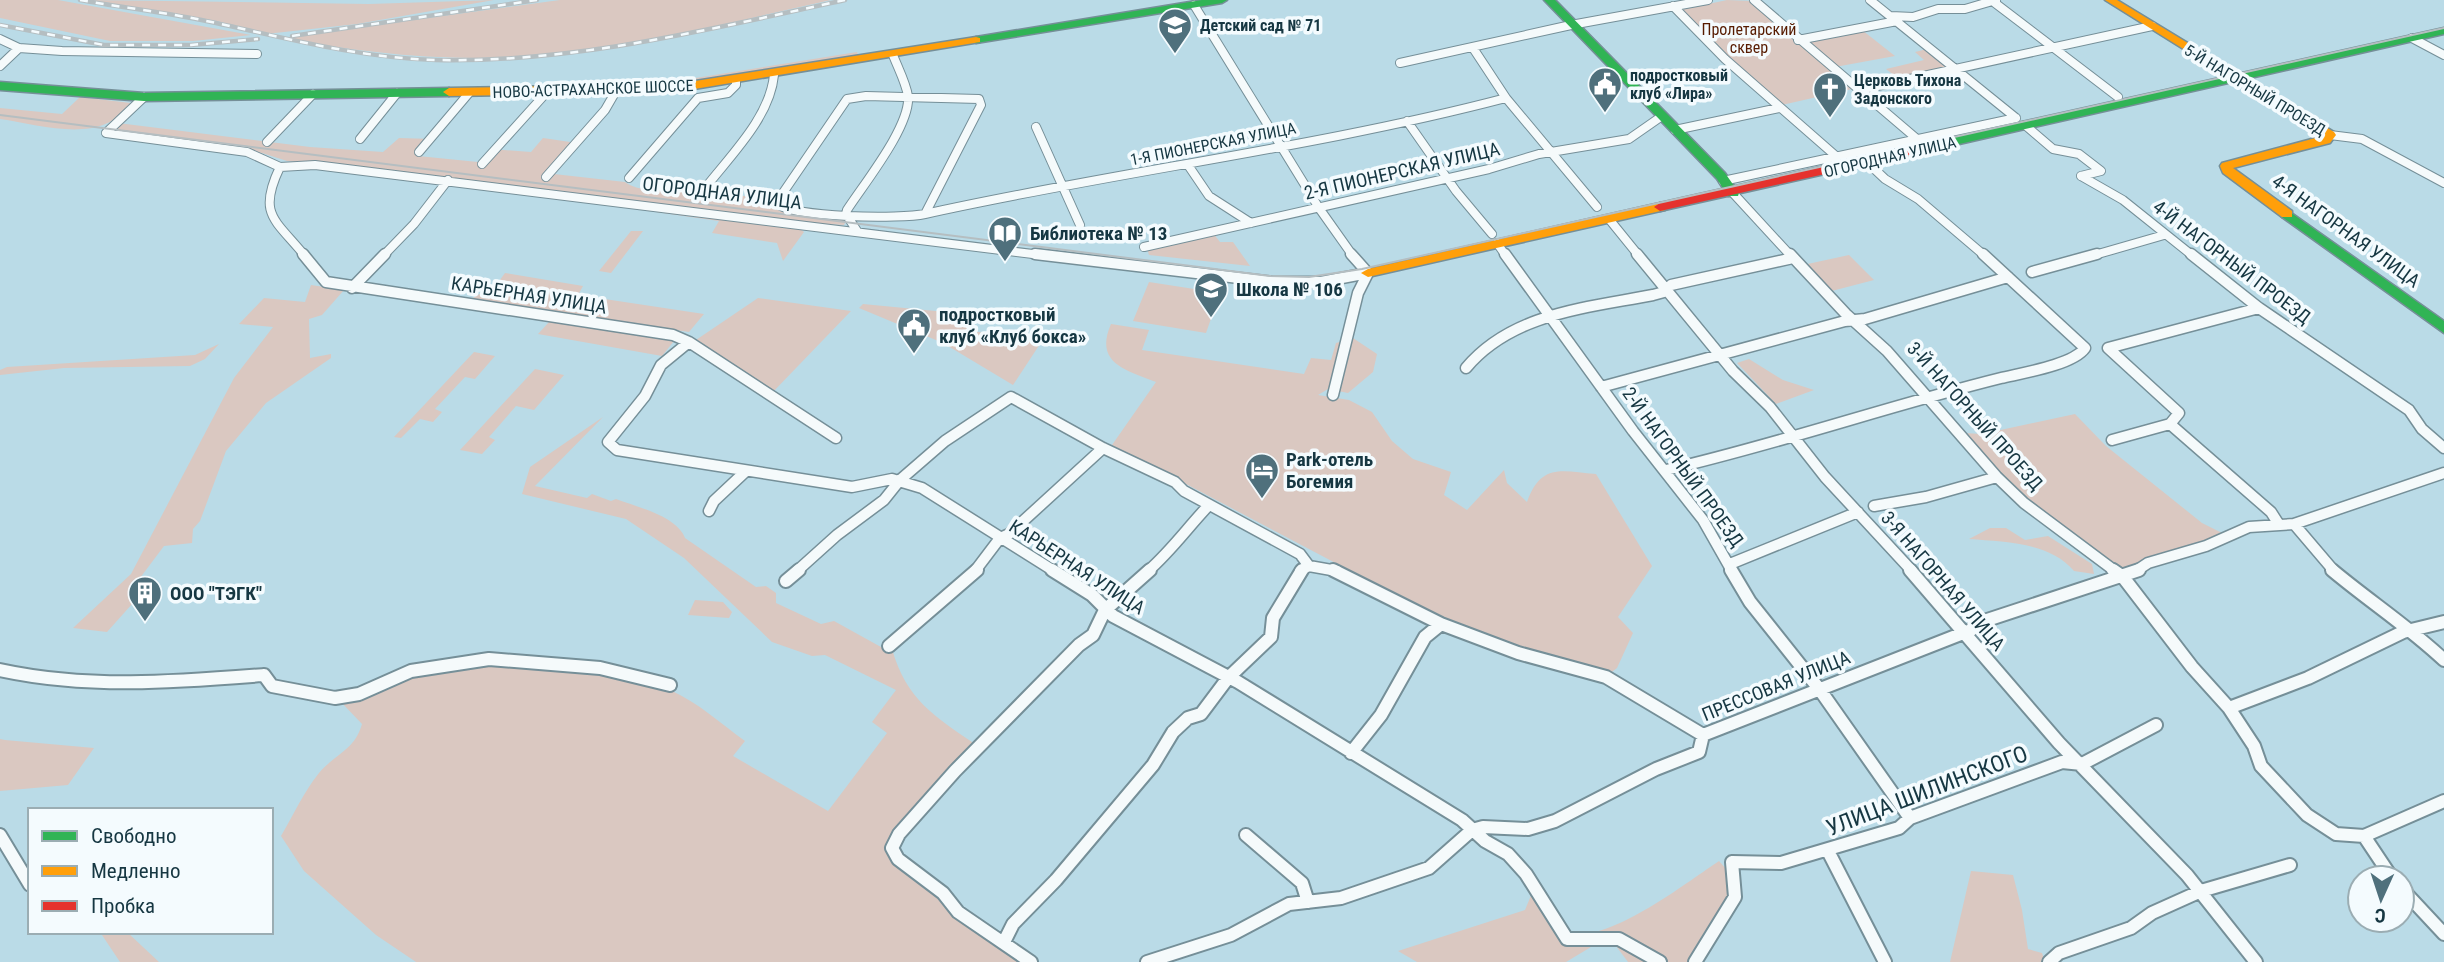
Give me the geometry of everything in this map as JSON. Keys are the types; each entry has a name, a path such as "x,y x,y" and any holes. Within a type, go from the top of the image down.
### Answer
{"street":[{"name":"НОВО-АСТРАХАНСКОЕ ШОССЕ","path":"0,86 144,97 676,88 775,75 1222,0"},
{"name":"3-Й НАГОРНЫЙ ПРОЕЗД","path":"1549,0 1662,116 1793,258 1887,351 1997,477 2024,503 2123,577 2192,667 2229,708 2254,746 2261,766 2307,815 2336,834 2364,836"},
{"path":"1400,63 1571,25 1708,0"},
{"path":"1754,0 1917,139"},
{"name":"4-Й НАГОРНЫЙ ПРОЕЗД","path":"1870,0 2053,149 2079,154 2101,171 2081,176 2123,200 2259,308 2409,410 2422,429 2444,448"},
{"name":"5-Й НАГОРНЫЙ ПРОЕЗД","path":"2110,0 2209,64 2238,78 2330,135 2362,139 2444,183"},
{"path":"1798,40 1913,17 1938,9 1965,9 1996,1 2118,97"},
{"path":"1194,5 1318,208 1362,270 1368,273 1358,293 1333,395"},
{"path":"1673,6 1707,43 1837,157"},
{"path":"1859,90 2152,26"},
{"name":"ОГОРОДНАЯ УЛИЦА","path":"144,97 106,133 229,150 273,160 280,167 315,165 449,180 1241,281 1290,284 1336,282 1494,239 1609,219 1728,187 1867,162 2020,122 2238,78 2444,31"},
{"path":"2412,38 2444,55"},
{"path":"0,39 19,48 111,53 257,54"},
{"path":"0,66 19,48"},
{"path":"1473,48 1506,98 1554,152 1597,207"},
{"path":"857,231 846,214 894,133 905,111 908,97 893,55"},
{"path":"706,187 764,108 775,75"},
{"path":"629,178 698,98 728,93 736,85 736,80"},
{"path":"546,177 605,110 616,91"},
{"path":"482,164 547,92"},
{"path":"360,139 397,93"},
{"path":"419,152 469,93"},
{"path":"267,142 313,94"},
{"name":"1-Я ПИОНЕРСКАЯ УЛИЦА","path":"908,97 853,96 846,99 776,203 782,209 846,214 925,214 1014,194 1188,165 1506,98"},
{"path":"908,97 981,101 925,214"},
{"path":"1675,130 1779,108"},
{"name":"2-Я ПИОНЕРСКАЯ УЛИЦА","path":"1143,247 1554,152 1629,139 1662,116"},
{"name":"2-Й НАГОРНЫЙ ПРОЕЗД","path":"1407,121 1601,387 1666,470 1730,564 1750,602 1819,690 1910,818"},
{"path":"1728,187 1837,157 1917,139 2020,122"},
{"path":"1036,127 1080,225"},
{"name":"4-Я НАГОРНАЯ УЛИЦА","path":"2330,135 2326,140 2226,166 2233,175 2444,328"},
{"path":"1666,470 1709,460 1927,396 2056,364 2081,354 2085,348 1918,199 1885,180 1867,162"},
{"path":"1188,165 1209,196 1251,223"},
{"name":"КАРЬЕРНАЯ УЛИЦА","path":"280,167 268,192 270,213 326,282 660,333 689,342 835,438"},
{"path":"352,288 414,224 449,180"},
{"name":"3-Я НАГОРНАЯ УЛИЦА","path":"1609,219 1722,356 1963,634 2007,680 2059,743 2201,891 2256,962"},
{"path":"2032,272 2164,235"},
{"path":"1466,368 1477,351 1549,315 1653,295 1667,288 1749,266 1793,258"},
{"path":"1601,387 1855,321 2008,277"},
{"name":"ОГОРОДНАЯ УЛИЦА","path":"1336,282 1358,293"},
{"path":"2112,440 2170,424 2179,413 2108,348 2259,308"},
{"path":"689,342 662,365 645,396 608,442 617,450 852,487 900,480"},
{"path":"786,581 837,535 884,500 900,480 946,441 1011,397 1103,448 1156,471 1209,505 1300,554 1310,566"},
{"path":"2170,424 2271,512 2278,523"},
{"path":"889,646 981,566 1000,538 1009,534 1103,448"},
{"path":"709,511 714,501 746,471"},
{"name":"ПРЕССОВАЯ УЛИЦА","path":"1472,830 1483,827 1528,829 1555,821 1656,769 1699,752 1703,735 1963,634 1981,622 2123,577 2148,563 2206,546 2249,527 2294,524 2444,473"},
{"path":"1874,506 1926,497 1997,477"},
{"name":"КАРЬЕРНАЯ УЛИЦА","path":"900,480 922,488 1092,595 1105,610 1228,678 1462,820 1508,854 1526,874 1567,939 1619,939 1660,962"},
{"path":"1031,962 958,912 943,893 898,859 892,848 899,834 971,754 1079,645 1093,635 1105,610 1175,547 1185,529 1209,505"},
{"path":"1730,564 1858,512"},
{"path":"2294,524 2329,567 2384,613 2412,630 2444,660"},
{"path":"1004,942 1013,924 1056,880 1153,765 1173,732 1188,718 1200,714 1228,678 1271,637 1273,618 1286,594 1301,570 1310,566 1330,568 1441,624 1518,653 1606,677 1703,735"},
{"path":"2229,708 2308,678 2412,630 2444,622"},
{"path":"1352,753 1381,715 1424,638 1441,624"},
{"path":"0,670 27,677 154,684 264,675 272,686 295,689 317,697 335,698 359,694 411,671 489,659 600,668 670,685"},
{"name":"УЛИЦА ШИЛИНСКОГО","path":"1695,962 1709,935 1735,897 1732,862 1782,863 1899,828 1910,818 2062,762 2082,764 2155,725"},
{"path":"2383,864 2364,836 2444,801"},
{"path":"1147,962 1231,935 1289,904 1341,898 1429,869 1472,830"},
{"path":"0,835 28,882"},
{"path":"1246,835 1302,883 1308,902"},
{"path":"1829,850 1847,893 1885,962"},
{"path":"2049,961 2059,953 2130,928 2152,914 2201,891 2290,865"},
{"path":"2416,904 2444,934"}],"green space":[{"path":"0,0 58,0 251,35 193,41 110,41 0,18"},
{"path":"91,0 369,4 494,0 357,24 266,34 217,21"},
{"path":"560,0 831,0 641,41 526,56 465,58 404,55 282,38"},
{"name":"Пролетарский сквер","path":"1727,0 1751,1 1852,89 1782,105 1710,42 1680,10"},
{"path":"1862,30 1895,56 1835,67 1806,41"},
{"path":"1927,49 1950,67 1900,80 1886,69 1924,60 1915,52"},
{"path":"857,52 859,57 684,84 565,86 683,80"},
{"path":"80,97 131,103 119,116 88,129 53,128 0,119 0,108 62,114"},
{"path":"118,123 310,147 383,152 399,138 433,139 418,156 478,162 490,149 531,152 543,138 577,143 554,174 625,182 644,189 663,188 775,199 779,210 840,217 846,221 844,225 824,224 459,179 287,161 262,153 111,130"},
{"path":"658,209 799,228 804,232 783,261 777,243 712,233 719,221 656,212"},
{"path":"631,231 643,231 611,273 599,271"},
{"path":"1213,233 1220,242 1233,242 1250,266 1149,255 1147,248"},
{"path":"1849,255 1874,280 1828,292 1803,265"},
{"path":"505,273 583,286 578,295 704,314 689,332 471,299 497,284"},
{"path":"1149,282 1220,293 1206,333 1133,321"},
{"path":"311,285 344,290 322,315 309,319 310,358 331,354 331,358 266,403 226,451 200,521 193,529 192,543 164,546 140,578 133,603 107,632 73,628 131,574 234,378 273,327 239,324 264,298 305,302"},
{"path":"758,298 851,311 771,394 693,342"},
{"path":"863,304 977,315 970,331 1013,336 1040,344 1013,385 943,343 859,308"},
{"path":"550,321 674,341 662,356 538,334"},
{"path":"1111,324 1149,330 1142,350 1304,374 1311,358 1331,360 1336,343 1353,338 1377,354 1373,372 1348,393 1328,389 1318,395 1349,400 1372,412 1392,441 1413,459 1451,472 1444,495 1467,510 1504,470 1507,483 1527,502 1533,489 1546,475 1562,471 1596,474 1652,566 1618,617 1633,633 1617,668 1608,675 1521,650 1436,616 1112,445 1156,382 1124,369 1110,356 1106,348"},
{"path":"219,344 205,359 190,366 64,368 0,375 0,370 7,367 195,355"},
{"path":"474,352 495,356 475,379 465,377 435,409 442,412 433,422 420,419 401,438 394,437"},
{"path":"1749,359 1783,380 1814,390 1776,404 1737,363"},
{"path":"535,369 564,375 534,410 516,406 489,437 495,440 482,454 460,450"},
{"path":"2075,414 2106,446 2202,523 2226,535 2144,560 2133,570 2125,572 2027,502 1964,433 1982,434"},
{"path":"603,417 535,486 587,498 592,494 611,501 616,499 655,513 674,524 685,538 756,587 766,586 776,593 776,603 821,624 834,621 881,647 892,649 905,681 914,694 947,725 975,744 887,840 887,850 1023,962 416,962 376,935 304,871 281,836 319,773 350,746 359,733 362,724 340,701 410,674 470,665 541,665 612,673 643,681 681,695 700,707 745,741 733,756 828,811 887,733 872,722 896,690 825,655 812,656 772,642 684,558 626,519 522,494 530,467"},
{"path":"1990,528 2006,528 2025,540 2048,536 2092,564 2094,574 2074,571 2053,554 2026,545 1969,539"},
{"path":"695,600 723,602 732,612 729,618 688,615"},
{"path":"0,739 94,748 68,785 0,791"},
{"path":"1719,861 1737,881 1700,962 1628,962 1616,946 1596,944 1566,962 1417,962 1398,951 1525,910 1532,893 1564,930 1585,934 1604,929 1646,909"},
{"path":"1971,871 2013,875 2028,949 2042,953 2045,962 1950,962"},
{"path":"101,934 129,934 159,962 120,962"}],"tram line":[{"path":"0,115 1270,276 1309,277 1362,269 2444,28"}],"railway":[{"path":"80,0 199,19 353,52 436,60 540,56 591,50 693,33 845,0"},
{"path":"292,36 537,0"},
{"path":"0,25 104,45 191,45 258,39"}],"traffic: fast":[{"path":"976,40 1222,0"},
{"path":"1549,0 1721,176 1733,193"},
{"path":"1946,143 2444,31"},
{"path":"0,86 144,97 449,92"},
{"path":"2287,214 2444,328"}],"traffic: slow":[{"path":"2110,0 2330,135 2326,140 2226,166 2227,170 2287,214"},
{"path":"449,92 676,88 976,40"},
{"path":"1368,273 1660,207"}],"traffic: jam":[{"path":"1660,207 1946,143"}],"place":[{"name":"Детский сад № 71","path":"1175,55"},
{"name":"подростковый клуб «Лира»","path":"1605,114"},
{"name":"Церковь Тихона Задонского","path":"1830,119"},
{"name":"Библиотека № 13","path":"1005,263"},
{"name":"Школа № 106","path":"1211,319"},
{"name":"подростковый клуб «Клуб бокса»","path":"914,355"},
{"name":"Park-отель Богемия","path":"1262,500"},
{"name":"ООО \"ТЭГК\"","path":"145,623"}]}
